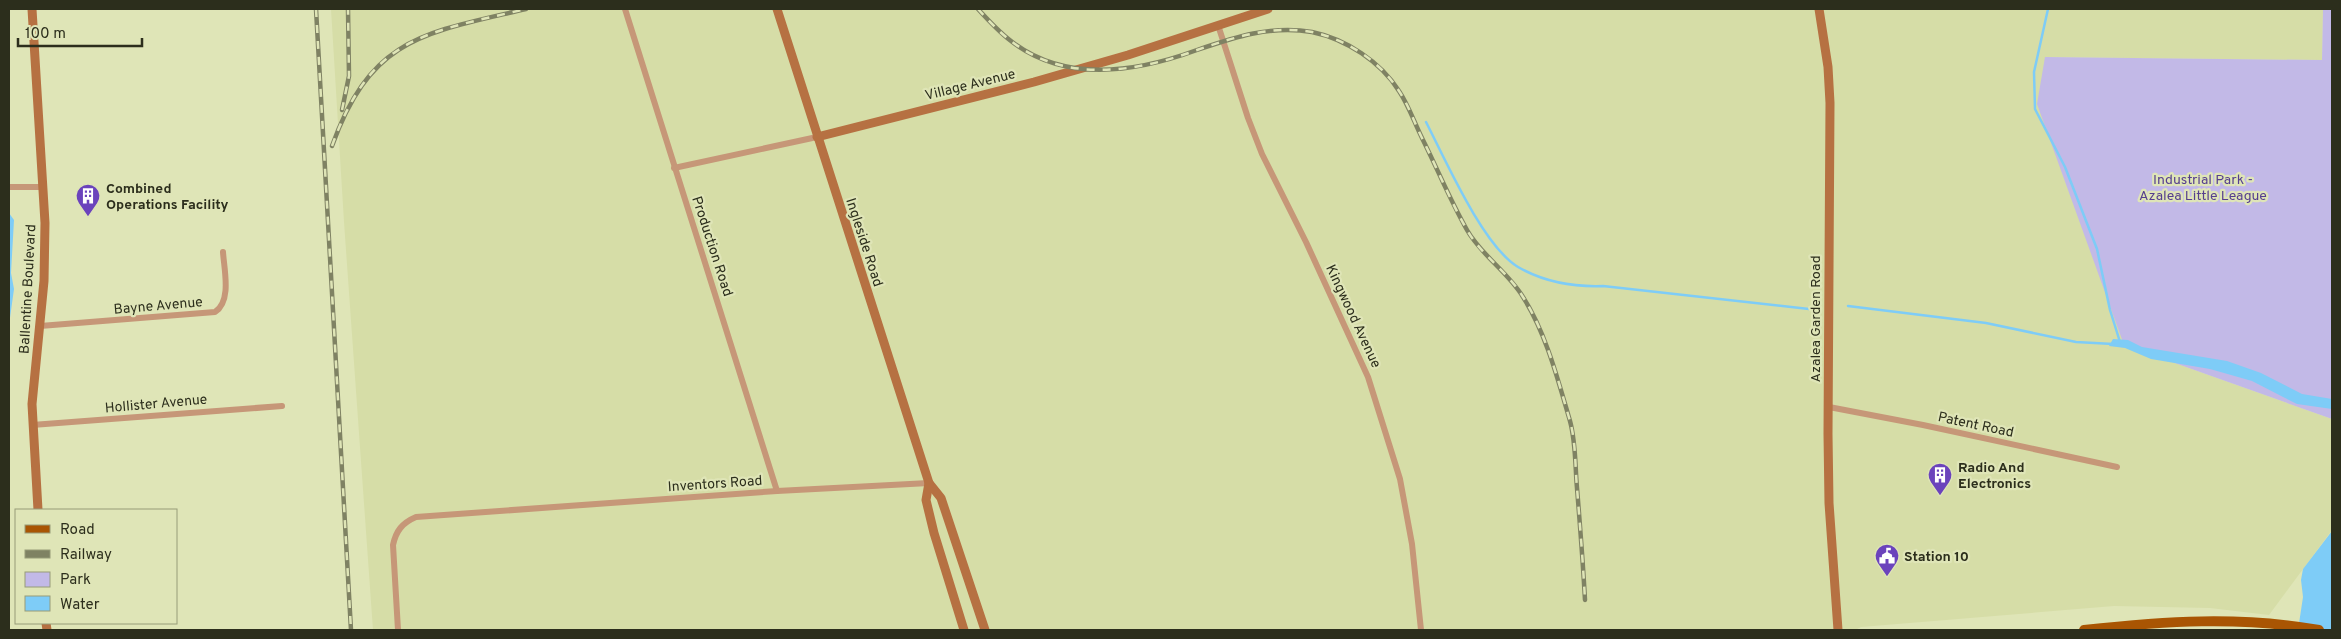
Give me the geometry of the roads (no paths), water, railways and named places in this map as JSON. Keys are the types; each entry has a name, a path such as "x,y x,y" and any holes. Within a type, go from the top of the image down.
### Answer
{"main road":[{"path":"2084,630 2179,620 2243,621 2319,630"}],"street":[{"name":"Ballentine Boulevard","path":"32,9 43,187 45,256 32,426 38,509"},
{"name":"Production Road","path":"625,9 777,491"},
{"name":"Ingleside Road","path":"776,9 929,483 941,498 985,630"},
{"name":"Village Avenue","path":"674,168 816,137 1043,79 1268,9"},
{"name":"Azalea Garden Road","path":"1819,9 1828,64 1830,103 1829,503 1838,630"},
{"name":"Kingwood Avenue","path":"1218,25 1248,118 1262,154 1306,242 1368,377 1400,479 1412,544 1421,630"},
{"path":"9,187 43,187"},
{"name":"Bayne Avenue","path":"40,326 215,312 222,306 224,297 223,252"},
{"name":"Hollister Avenue","path":"32,426 282,406"},
{"name":"Patent Road","path":"1828,406 2118,467"},
{"name":"Ingleside Road","path":"929,483 926,500 930,517 964,630"},
{"name":"Inventors Road","path":"398,630 394,538 401,526 416,517 777,491 929,483"}],"water":[{"path":"9,213 14,220 11,273 14,289 9,325"},
{"path":"2113,339 2128,340 2142,347 2227,361 2261,373 2302,394 2332,399 2332,409 2297,404 2252,381 2210,369 2151,359 2125,348 2109,346"},
{"path":"2332,531 2332,630 2298,630 2303,597 2301,580 2303,569"}],"waterway":[{"path":"2048,9 2034,72 2035,109 2065,167 2097,249 2110,310 2120,342"},
{"path":"1426,122 1454,179 1479,222 1505,256 1518,267 1528,272 1549,280 1581,286 1603,286 1809,309"},
{"path":"1848,306 1986,323 2076,342 2113,344"}],"railway":[{"path":"316,9 351,630"},
{"path":"342,110 349,76 348,9"},
{"path":"332,146 347,110 364,82 384,61 405,46 430,34 458,25 526,9"},
{"path":"978,9 1011,41 1032,55 1055,64 1078,69 1102,70 1150,64 1239,37 1282,30 1297,30 1325,35 1350,46 1373,61 1391,80 1406,102 1449,196 1467,230 1480,248 1517,288 1531,311 1545,341 1561,389 1573,438 1585,600"}],"place":[{"name":"Combined Operations Facility","path":"88,217"},
{"name":"Radio And Electronics","path":"1940,496"},
{"name":"Station 10","path":"1887,577"}],"park label":[{"name":"Industrial Park - Azalea Little League","path":"2203,187"}]}
